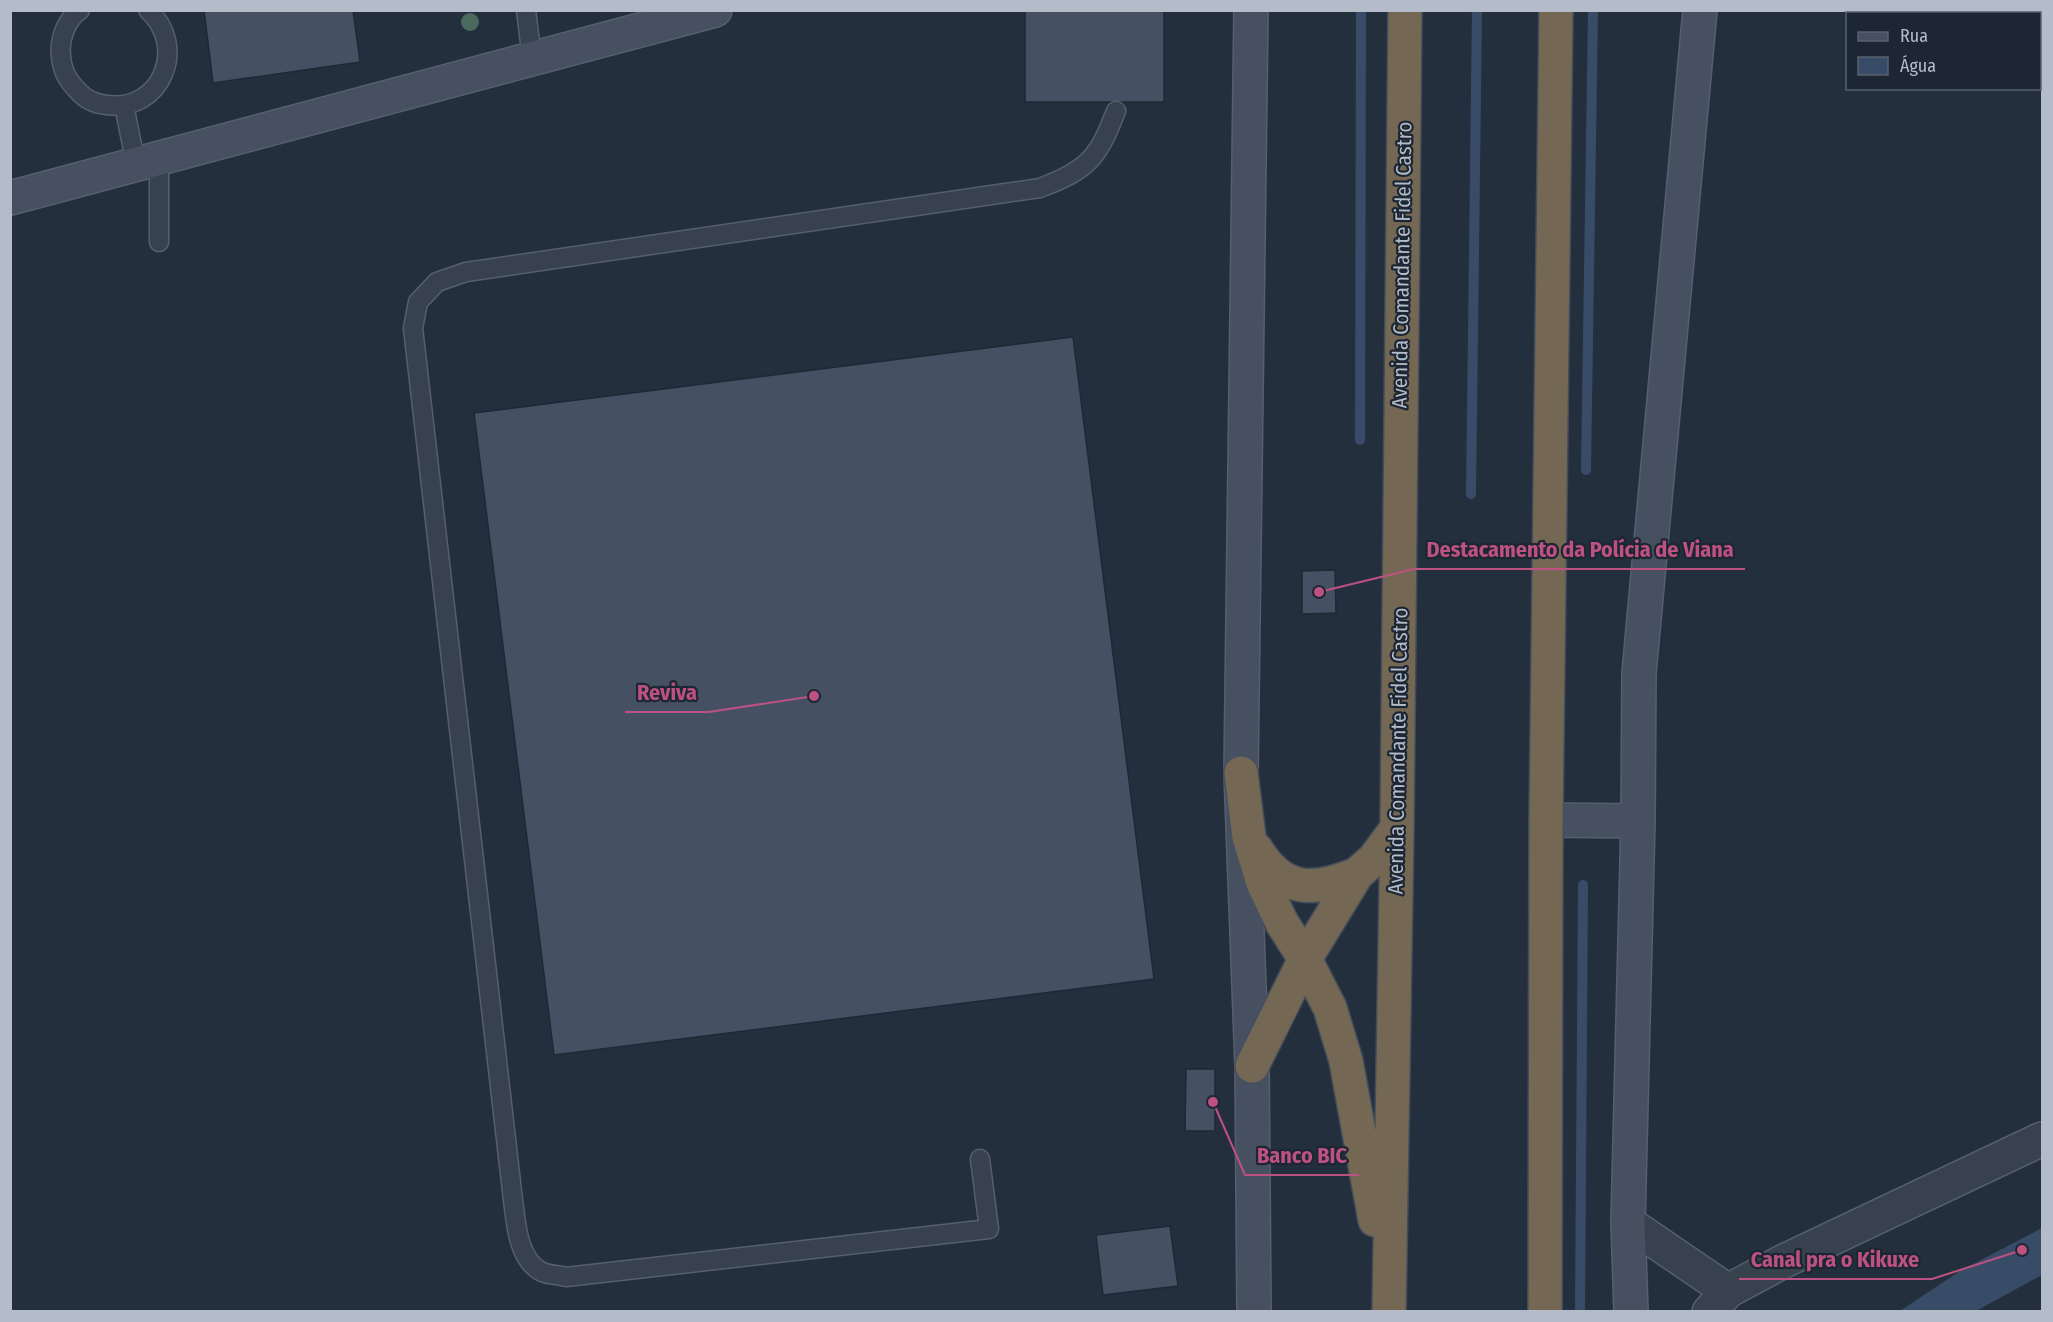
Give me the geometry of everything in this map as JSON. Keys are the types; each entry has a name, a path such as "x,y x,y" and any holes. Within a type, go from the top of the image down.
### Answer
{"highway":[{"name":"Avenida Comandante Fidel Castro","path":"1387,1311 1397,828 1405,10"},
{"path":"1545,1311 1546,820 1556,10"},
{"path":"1241,773 1249,837 1263,883 1282,923 1305,959 1330,1008 1346,1061 1374,1204 1387,1311"},
{"path":"1252,1066 1305,959 1357,874 1374,859 1397,828"},
{"path":"1249,837 1263,861 1280,877 1293,885 1311,887 1334,884 1357,874"}],"street":[{"path":"10,198 715,10"},
{"path":"1251,10 1241,773 1252,1066 1254,1311"},
{"path":"1631,1311 1628,1223 1638,821 1639,673 1700,10"},
{"path":"1546,820 1638,821"},
{"path":"1628,1223 1718,1301 1782,1262 2043,1139"}],"lane":[{"path":"80,10 65,29 60,47 62,66 69,82 82,96 99,104 116,106 132,104 147,95 159,83 166,67 168,51 165,34 157,19 148,10"},
{"path":"526,10 532,59"},
{"path":"124,105 147,162 159,242"},
{"path":"981,1159 989,1229 566,1277 542,1272 525,1255 517,1228 513,1200 413,328 418,302 437,282 466,272 1040,188 1067,178 1092,160 1106,137 1116,111"}],"water":[{"path":"2042,1228 2042,1275 1976,1311 1900,1311 1960,1271"}],"building":[{"path":"204,10 353,10 360,62 213,83"},
{"path":"1025,10 1164,10 1164,102 1025,102"},
{"path":"1073,337 1154,979 554,1055 474,413"},
{"path":"1335,570 1336,613 1302,614 1302,571"},
{"path":"1186,1069 1215,1069 1215,1131 1185,1131"},
{"path":"1170,1226 1178,1286 1103,1295 1096,1235"}],"waterway":[{"path":"1360,440 1361,10"},
{"path":"1471,494 1477,10"},
{"path":"1586,470 1593,10"},
{"path":"1580,1312 1583,885"}],"place":[{"name":"Destacamento da Polícia de Viana","path":"1319,592"},
{"name":"Reviva","path":"814,696"},
{"name":"Banco BIC","path":"1213,1102"},
{"name":"Canal pra o Kikuxe","path":"2022,1250"}]}
